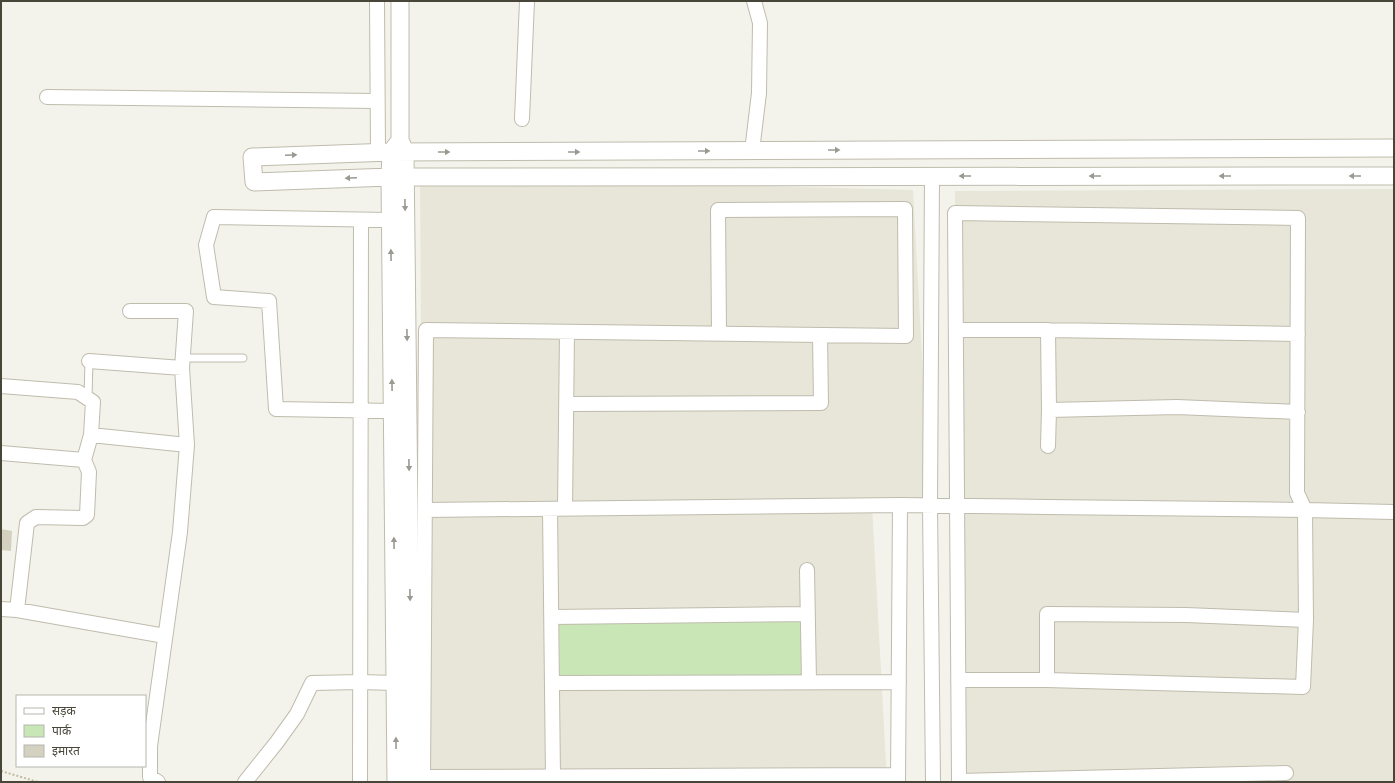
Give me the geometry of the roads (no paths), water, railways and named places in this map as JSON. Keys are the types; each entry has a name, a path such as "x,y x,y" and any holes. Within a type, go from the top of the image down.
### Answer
{"street":[{"path":"377,1 377,101 394,149"},
{"path":"400,1 394,149 397,177 420,780"},
{"path":"522,119 527,1"},
{"path":"752,151 759,93 760,23 754,1"},
{"path":"47,97 377,101"},
{"path":"1394,148 752,151 394,149 252,157 254,182 397,177 1394,176"},
{"path":"932,176 930,505 933,782"},
{"path":"396,782 390,220 397,177"},
{"path":"420,780 425,510 426,330 719,334 906,336 905,209 718,210 719,334"},
{"path":"958,680 1047,680 1303,687 1306,620 1305,510 1297,493 1298,218 955,213 958,680 959,781 1172,779 1277,776"},
{"path":"390,220 214,217 206,245 214,297 269,301 276,409 392,411"},
{"path":"360,782 361,220"},
{"path":"130,311 186,311 182,363 186,446 180,532 150,746 150,777 158,782"},
{"path":"956,330 1298,334"},
{"path":"1048,330 1050,410 1048,446"},
{"path":"565,508 567,332"},
{"path":"566,404 821,403 820,335"},
{"path":"89,361 182,363"},
{"path":"1,386 78,392 93,402 91,435 84,460 90,472 87,515 83,518 36,517 28,523 17,610"},
{"path":"1050,410 1177,407 1298,412"},
{"path":"91,435 186,446"},
{"path":"1,453 84,460"},
{"path":"420,780 521,779 553,776 595,779 898,778 900,505"},
{"path":"425,510 930,505 1394,512"},
{"path":"550,509 553,776"},
{"path":"808,570 809,682"},
{"path":"1,609 17,610 165,636"},
{"path":"552,617 808,614"},
{"path":"1047,680 1047,614 1186,615 1306,620"},
{"path":"552,683 899,682"},
{"path":"245,782 277,742 293,719 312,683 395,683"}],"lane":[{"path":"182,363 243,358"},
{"path":"88,398 89,361"}]}
